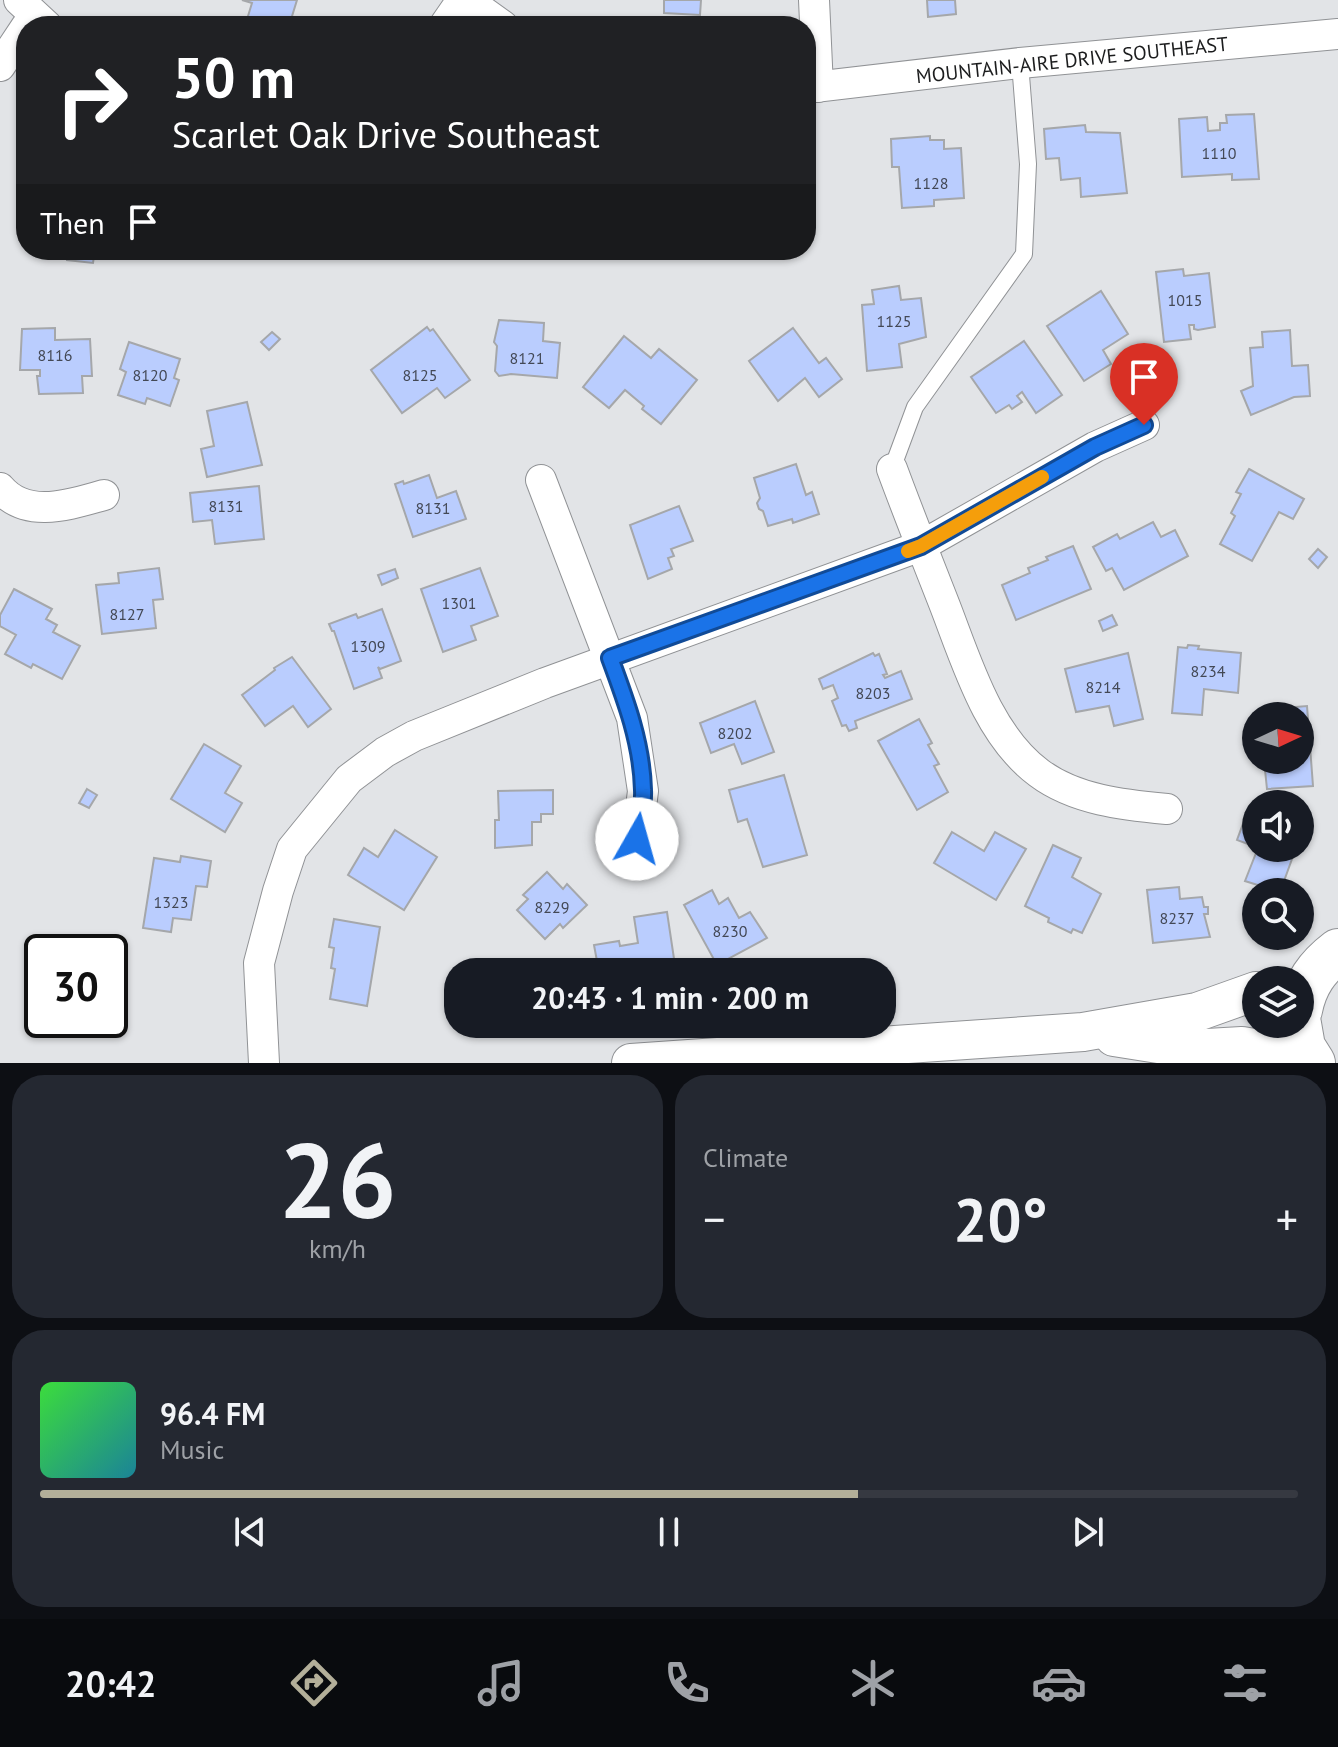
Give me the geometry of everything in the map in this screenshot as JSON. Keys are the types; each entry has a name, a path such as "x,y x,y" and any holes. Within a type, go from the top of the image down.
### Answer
{"main road":[{"path":"1301,1038 1313,1063"}],"street":[{"path":"452,16 464,0 488,16"},
{"name":"MOUNTAIN-AIRE DRIVE SOUTHEAST","path":"816,88 1020,63 1338,34"},
{"path":"0,66 16,42"},
{"path":"264,1063 259,963 292,849 349,779 385,752 414,736 610,658 921,546 1095,447 1144,425"},
{"path":"892,469 974,679 1005,738 1040,774 1080,794 1126,806 1167,809"},
{"path":"541,480 632,718 643,791 637,839"},
{"path":"0,488 6,495 47,509 104,495"},
{"path":"631,1063 1083,1032 1197,1012 1242,996"},
{"path":"1083,1032 1190,1049 1242,1046 1283,1053 1303,1063"}],"lane":[{"path":"892,469 915,407 1024,254 1028,164 1020,63"}],"building":[{"path":"242,0 297,0 292,16 248,16 252,3"},
{"path":"664,0 701,0 700,15 664,13"},
{"path":"927,0 955,0 956,14 928,17"},
{"path":"1254,114 1259,179 1232,180 1232,174 1182,177 1179,119 1207,117 1208,131 1220,130 1220,123 1227,123 1226,115"},
{"path":"1085,125 1086,132 1120,133 1127,193 1081,197 1080,178 1061,180 1059,158 1046,159 1044,129"},
{"path":"930,136 930,140 944,140 944,149 961,148 964,198 934,200 934,206 902,208 899,167 892,167 891,139"},
{"path":"1183,269 1184,276 1209,273 1215,327 1198,330 1194,329 1194,325 1189,325 1191,339 1164,342 1156,272"},
{"path":"899,286 901,300 921,298 926,337 899,344 902,367 867,371 862,305 874,304 872,290"},
{"path":"1101,291 1128,334 1103,350 1111,364 1084,381 1047,326"},
{"path":"499,320 544,323 543,341 560,343 557,378 511,374 499,376 495,371 497,346 494,342"},
{"path":"427,327 430,331 433,329 470,380 445,398 437,388 402,413 371,370"},
{"path":"55,328 55,340 90,339 92,376 82,376 83,393 39,394 37,376 40,376 40,370 20,370 22,329"},
{"path":"793,328 819,363 826,358 842,379 819,397 805,378 778,401 749,361"},
{"path":"1290,330 1292,366 1308,365 1310,396 1294,397 1251,415 1241,391 1253,386 1250,348 1263,347 1262,332"},
{"path":"272,332 280,339 269,350 261,342"},
{"path":"624,336 651,358 659,349 697,380 661,424 625,390 609,408 583,387"},
{"path":"1024,341 1062,395 1036,413 1022,392 1017,396 1022,402 1012,409 1009,405 996,413 971,377"},
{"path":"129,342 180,359 174,378 179,380 170,406 147,398 145,404 118,395 126,372 120,369"},
{"path":"247,402 262,465 207,477 201,449 214,446 207,411"},
{"path":"796,464 806,495 812,492 819,514 793,523 792,519 768,526 757,503 760,498 754,478"},
{"path":"1249,469 1304,499 1293,519 1279,512 1252,561 1220,544 1235,516 1231,513 1241,494 1236,492"},
{"path":"429,475 437,498 456,491 466,519 413,537 395,484"},
{"path":"259,486 264,539 215,544 212,520 193,522 190,493"},
{"path":"679,506 693,541 671,549 674,556 668,558 672,569 648,579 630,525"},
{"path":"1153,522 1161,537 1175,530 1188,556 1124,590 1112,568 1106,571 1093,547 1117,534 1120,539"},
{"path":"1073,546 1091,589 1016,620 1002,585 1030,573 1028,568 1048,560 1046,557"},
{"path":"1318,549 1327,557 1318,568 1309,559"},
{"path":"159,568 163,599 153,600 156,628 102,634 96,585 119,583 118,573"},
{"path":"480,568 498,616 471,626 476,640 443,652 421,589"},
{"path":"395,569 398,578 382,585 378,575"},
{"path":"14,589 52,609 46,619 57,625 53,632 80,646 62,679 5,654 16,635 0,626 0,615"},
{"path":"382,609 401,661 380,669 378,667 382,678 354,689 329,624"},
{"path":"1112,615 1117,625 1103,631 1099,621"},
{"path":"1188,645 1199,646 1198,649 1241,653 1238,693 1204,689 1202,715 1172,713 1178,647 1187,648"},
{"path":"873,653 875,656 879,654 887,674 883,675 885,678 901,671 912,699 855,721 857,728 849,731 846,725 842,726 832,701 838,698 833,685 823,689 819,679"},
{"path":"1128,653 1143,719 1114,726 1109,706 1076,712 1065,669"},
{"path":"292,657 331,709 308,727 293,706 265,726 242,695"},
{"path":"755,701 774,752 742,764 734,744 711,753 700,723"},
{"path":"919,719 939,764 934,766 948,792 917,810 878,741"},
{"path":"204,744 241,766 225,793 242,803 225,832 171,799"},
{"path":"1265,774 1312,774 1313,786 1267,789"},
{"path":"784,775 807,855 763,867 747,819 738,822 729,790"},
{"path":"87,789 97,795 89,808 79,803"},
{"path":"553,790 553,814 541,814 541,822 532,822 532,845 495,848 495,820 499,820 498,791"},
{"path":"395,830 437,857 404,910 348,875 364,848 378,857"},
{"path":"952,832 984,851 995,832 1026,849 996,900 934,863"},
{"path":"1053,845 1081,858 1072,877 1101,894 1082,933 1073,929 1071,933 1025,906"},
{"path":"181,856 211,861 207,887 196,886 191,920 173,918 171,932 143,928 154,858 180,862"},
{"path":"1252,862 1291,862 1285,878 1246,878"},
{"path":"547,872 563,889 567,884 587,905 563,928 560,924 545,939 517,910 528,899 523,895"},
{"path":"1179,887 1180,899 1202,897 1204,907 1208,907 1208,914 1204,914 1210,937 1153,943 1147,890"},
{"path":"712,890 719,904 728,898 739,918 750,912 767,938 730,958 713,958 684,905"},
{"path":"667,912 674,958 596,958 594,945 619,941 620,946 638,943 634,917"},
{"path":"334,919 380,927 367,1006 330,999 335,969 331,968 334,948 329,947"}],"slow traffic":[{"path":"908,551 1042,477"}],"route":[{"path":"637,839 643,791 636,742 632,718 610,658 921,546 1095,447 1144,425"}]}
